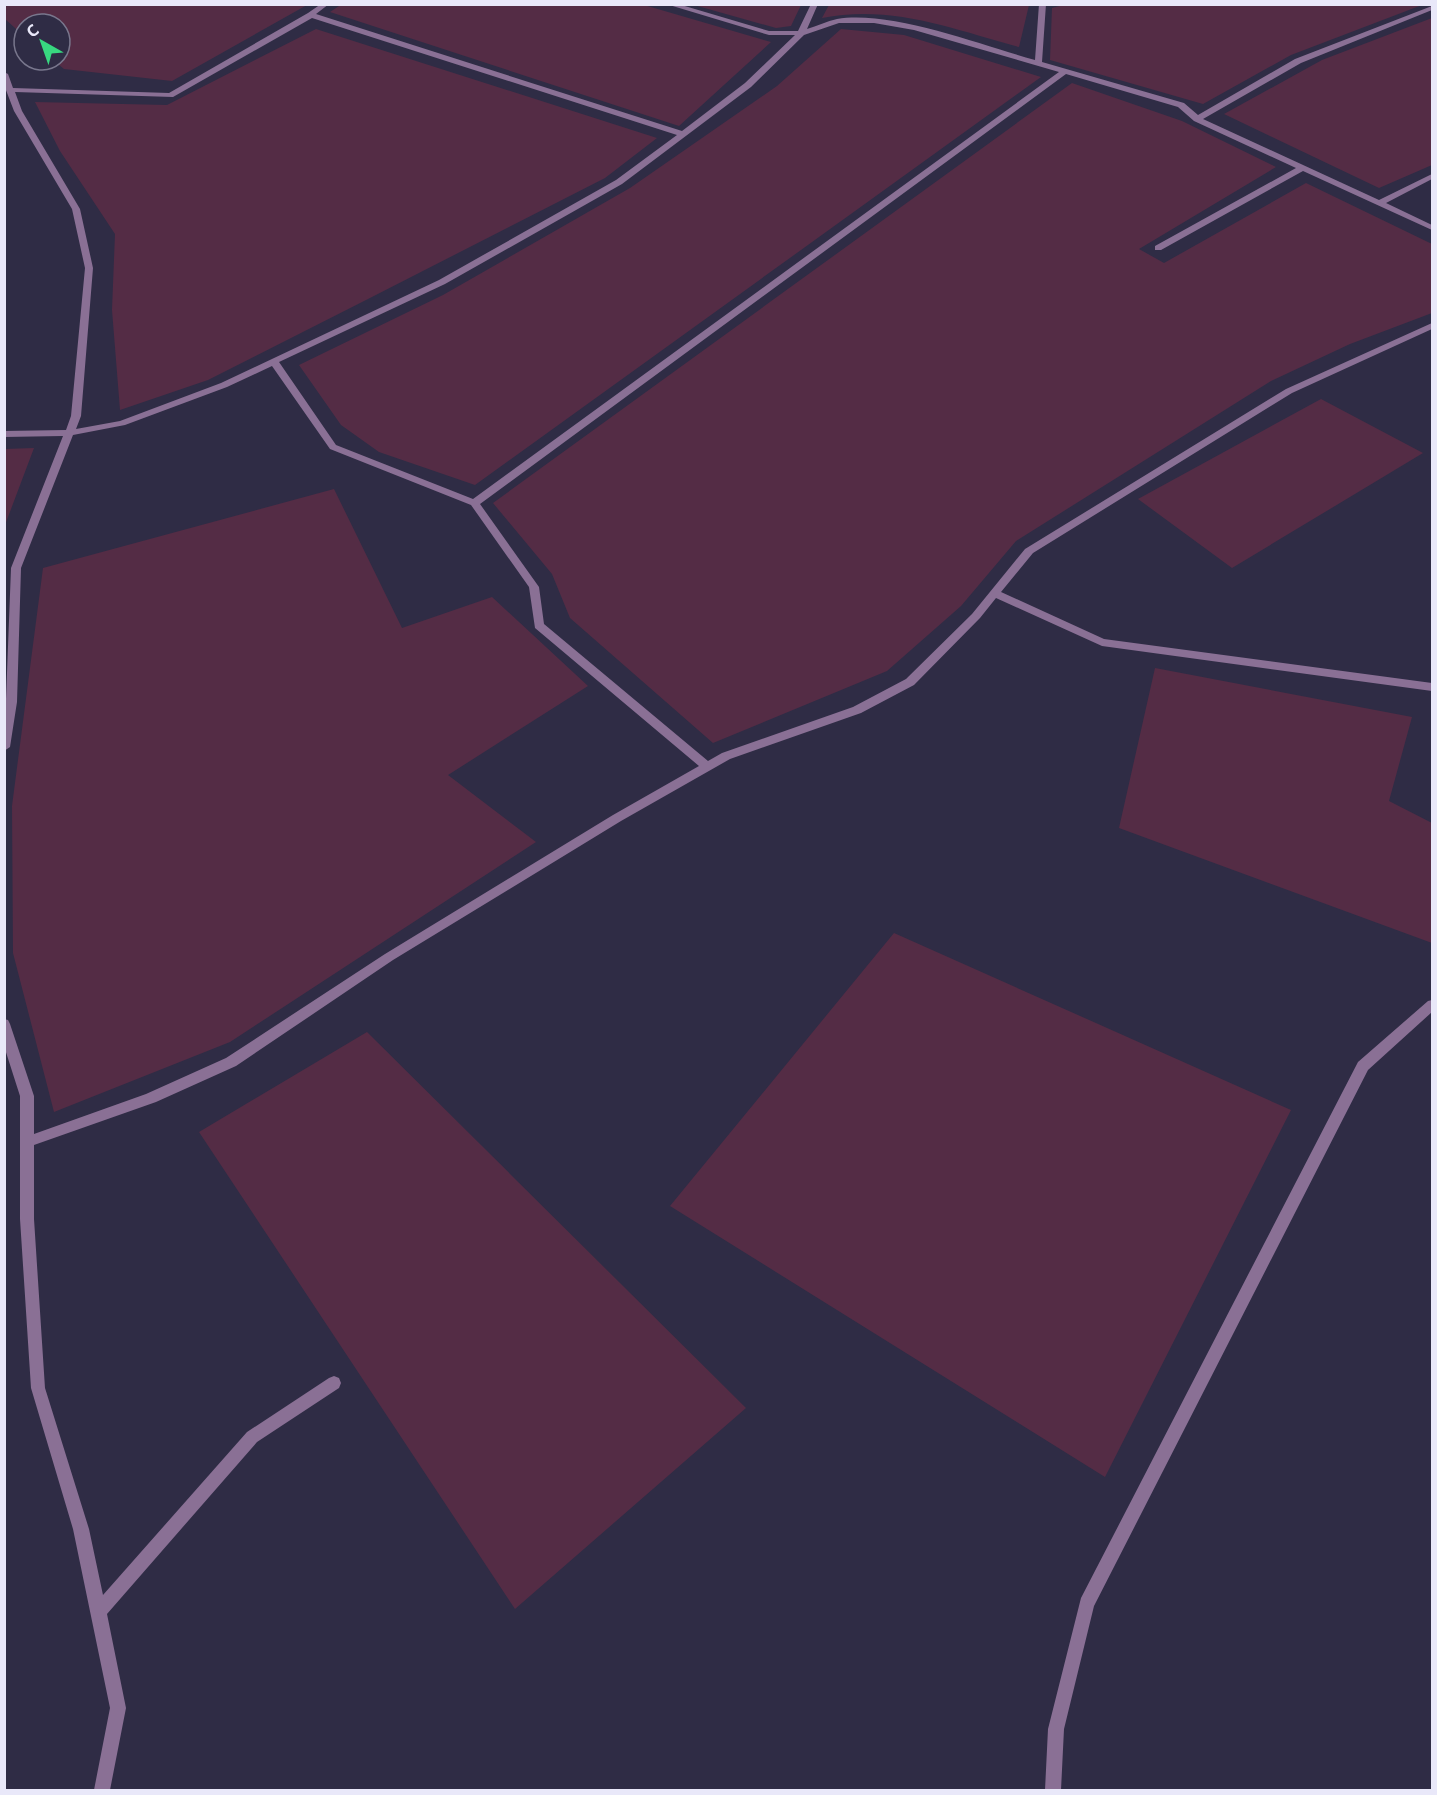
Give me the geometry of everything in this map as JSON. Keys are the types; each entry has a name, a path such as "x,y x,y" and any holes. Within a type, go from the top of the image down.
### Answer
{"lane":[{"path":"11,90 170,95 311,15 326,4"},
{"path":"669,4 769,33 801,33 838,21 874,21 915,28 1038,63 1181,105 1197,119 1432,228"},
{"path":"4,434 70,433 122,423 224,386 442,282 619,182 748,85 801,33 814,4"},
{"path":"1038,63 1043,4"},
{"path":"1197,119 1298,61 1432,8"},
{"path":"311,15 683,134"},
{"path":"474,503 1065,71"},
{"path":"4,74 18,111 76,208 89,268 76,416 16,568 12,702 4,747"},
{"path":"1158,248 1302,168"},
{"path":"1380,203 1432,176"},
{"path":"27,1142 151,1098 231,1062 389,957 617,818 726,756 857,710 910,682 976,616 1029,551 1288,391 1432,326"},
{"path":"274,362 333,447 474,503 534,587 539,625 707,767"},
{"path":"994,593 1102,642 1432,687"},
{"path":"1053,1791 1056,1729 1087,1604 1364,1066 1432,1005"},
{"path":"4,1024 27,1096 27,1219 38,1388 81,1529 117,1708 102,1791"},
{"path":"98,1612 252,1437 334,1383"}],"shaded area":[{"path":"5,4 307,5 172,81 72,70 72,12 12,12 12,25 5,19"},
{"path":"342,4 644,5 771,42 679,126 330,12"},
{"path":"829,4 1029,5 1019,47 946,26 897,16 848,14 822,18"},
{"path":"694,5 801,5 791,26 776,28"},
{"path":"1063,5 1422,5 1291,55 1203,104 1050,60 1052,8"},
{"path":"1432,18 1432,165 1379,188 1224,114 1322,60"},
{"path":"316,29 657,138 605,178 368,299 208,380 120,410 112,310 115,234 60,151 35,102 167,105"},
{"path":"841,29 904,35 1041,77 475,485 379,452 341,425 299,365 443,295 630,188 777,86"},
{"path":"1072,83 1182,121 1276,167 1139,249 1164,263 1306,183 1432,244 1432,313 1350,344 1271,381 1016,541 961,606 887,671 713,743 570,618 552,574 493,503"},
{"path":"1321,399 1423,453 1232,568 1138,499"},
{"path":"34,448 5,525 5,449"},
{"path":"334,489 402,628 492,597 588,686 448,775 536,842 230,1042 54,1112 13,953 12,806 43,568"},
{"path":"1155,668 1412,717 1389,801 1432,823 1432,943 1119,828"},
{"path":"894,933 1291,1110 1105,1477 670,1206"},
{"path":"367,1032 746,1408 515,1609 199,1132"}]}
